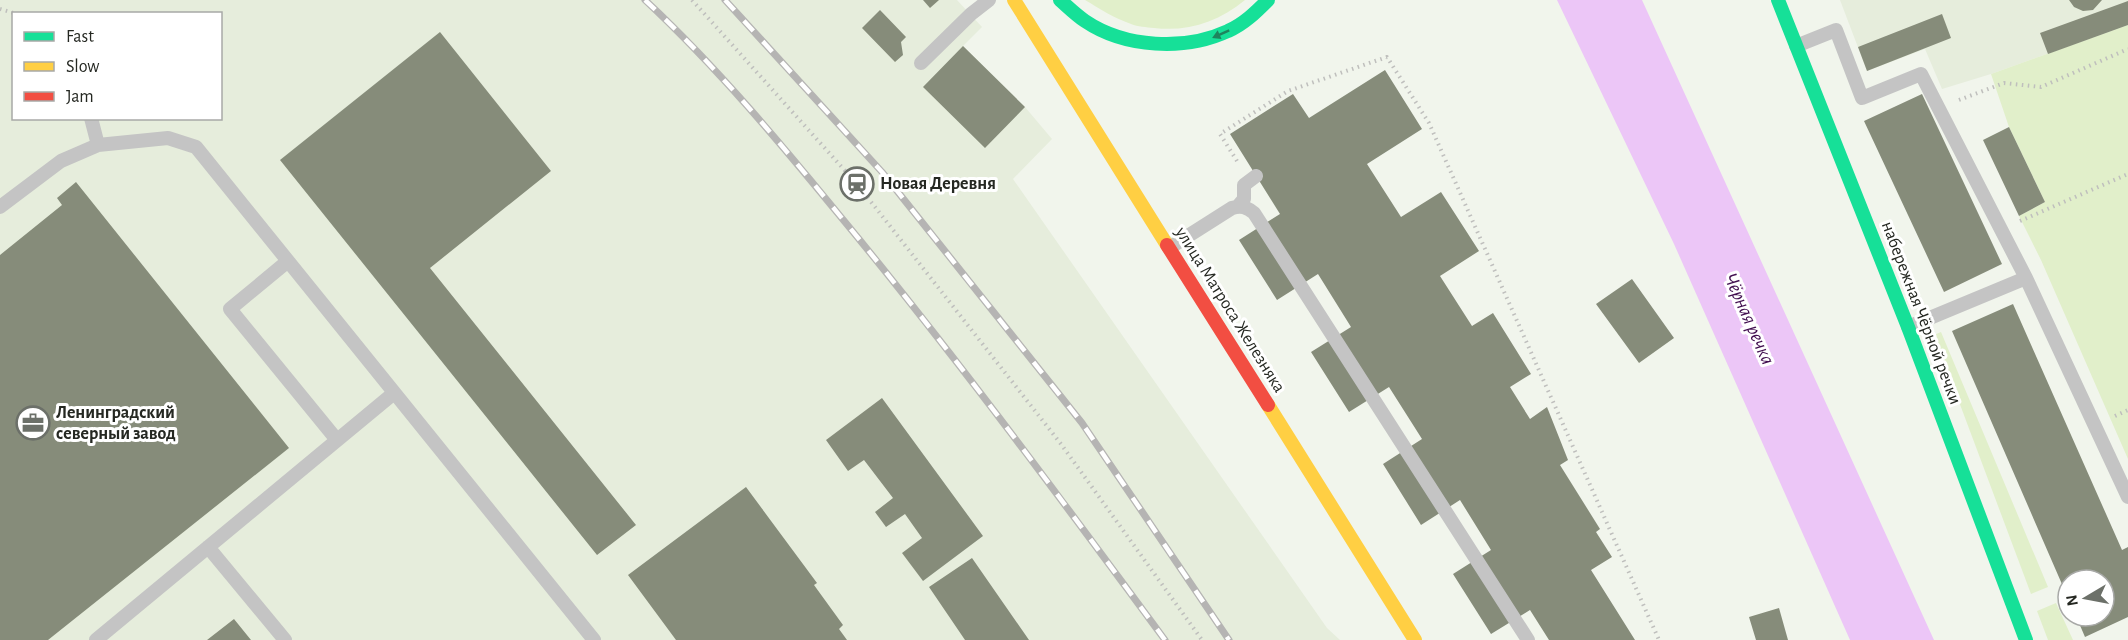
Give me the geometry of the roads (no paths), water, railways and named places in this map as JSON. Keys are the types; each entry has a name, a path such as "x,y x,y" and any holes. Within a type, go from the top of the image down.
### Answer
{"street":[{"name":"улица Матроса Железняка","path":"1014,0 1414,640"},
{"path":"1060,0 1086,23 1120,38 1148,44 1175,45 1201,42 1225,33 1244,21 1268,0"},
{"name":"набережная Чёрной речки","path":"1778,0 1908,327 2026,640"}],"lane":[{"path":"921,63 970,14 989,0"},
{"path":"1796,46 1836,30 1862,98 1921,74 2026,278 2128,497"},
{"path":"92,120 98,145"},
{"path":"0,207 61,161 98,145 168,138 196,147 594,640"},
{"path":"1169,248 1238,206 1244,200 1244,185 1253,179"},
{"path":"1238,206 1248,208 1254,213 1528,640"},
{"path":"288,261 230,309 338,440"},
{"path":"1908,327 2026,278"},
{"path":"96,640 394,393"},
{"path":"208,547 285,640"}],"water":[{"name":"Чёрная речка","path":"1557,0 1642,0 1934,640 1850,640 1674,244"}],"railway":[{"path":"645,0 749,108 887,273 1008,429 1165,640"},
{"path":"725,0 882,172 1082,423 1229,640"}],"place":[{"name":"Новая Деревня","path":"857,184"},
{"name":"Ленинградский северный завод","path":"33,423"}]}
